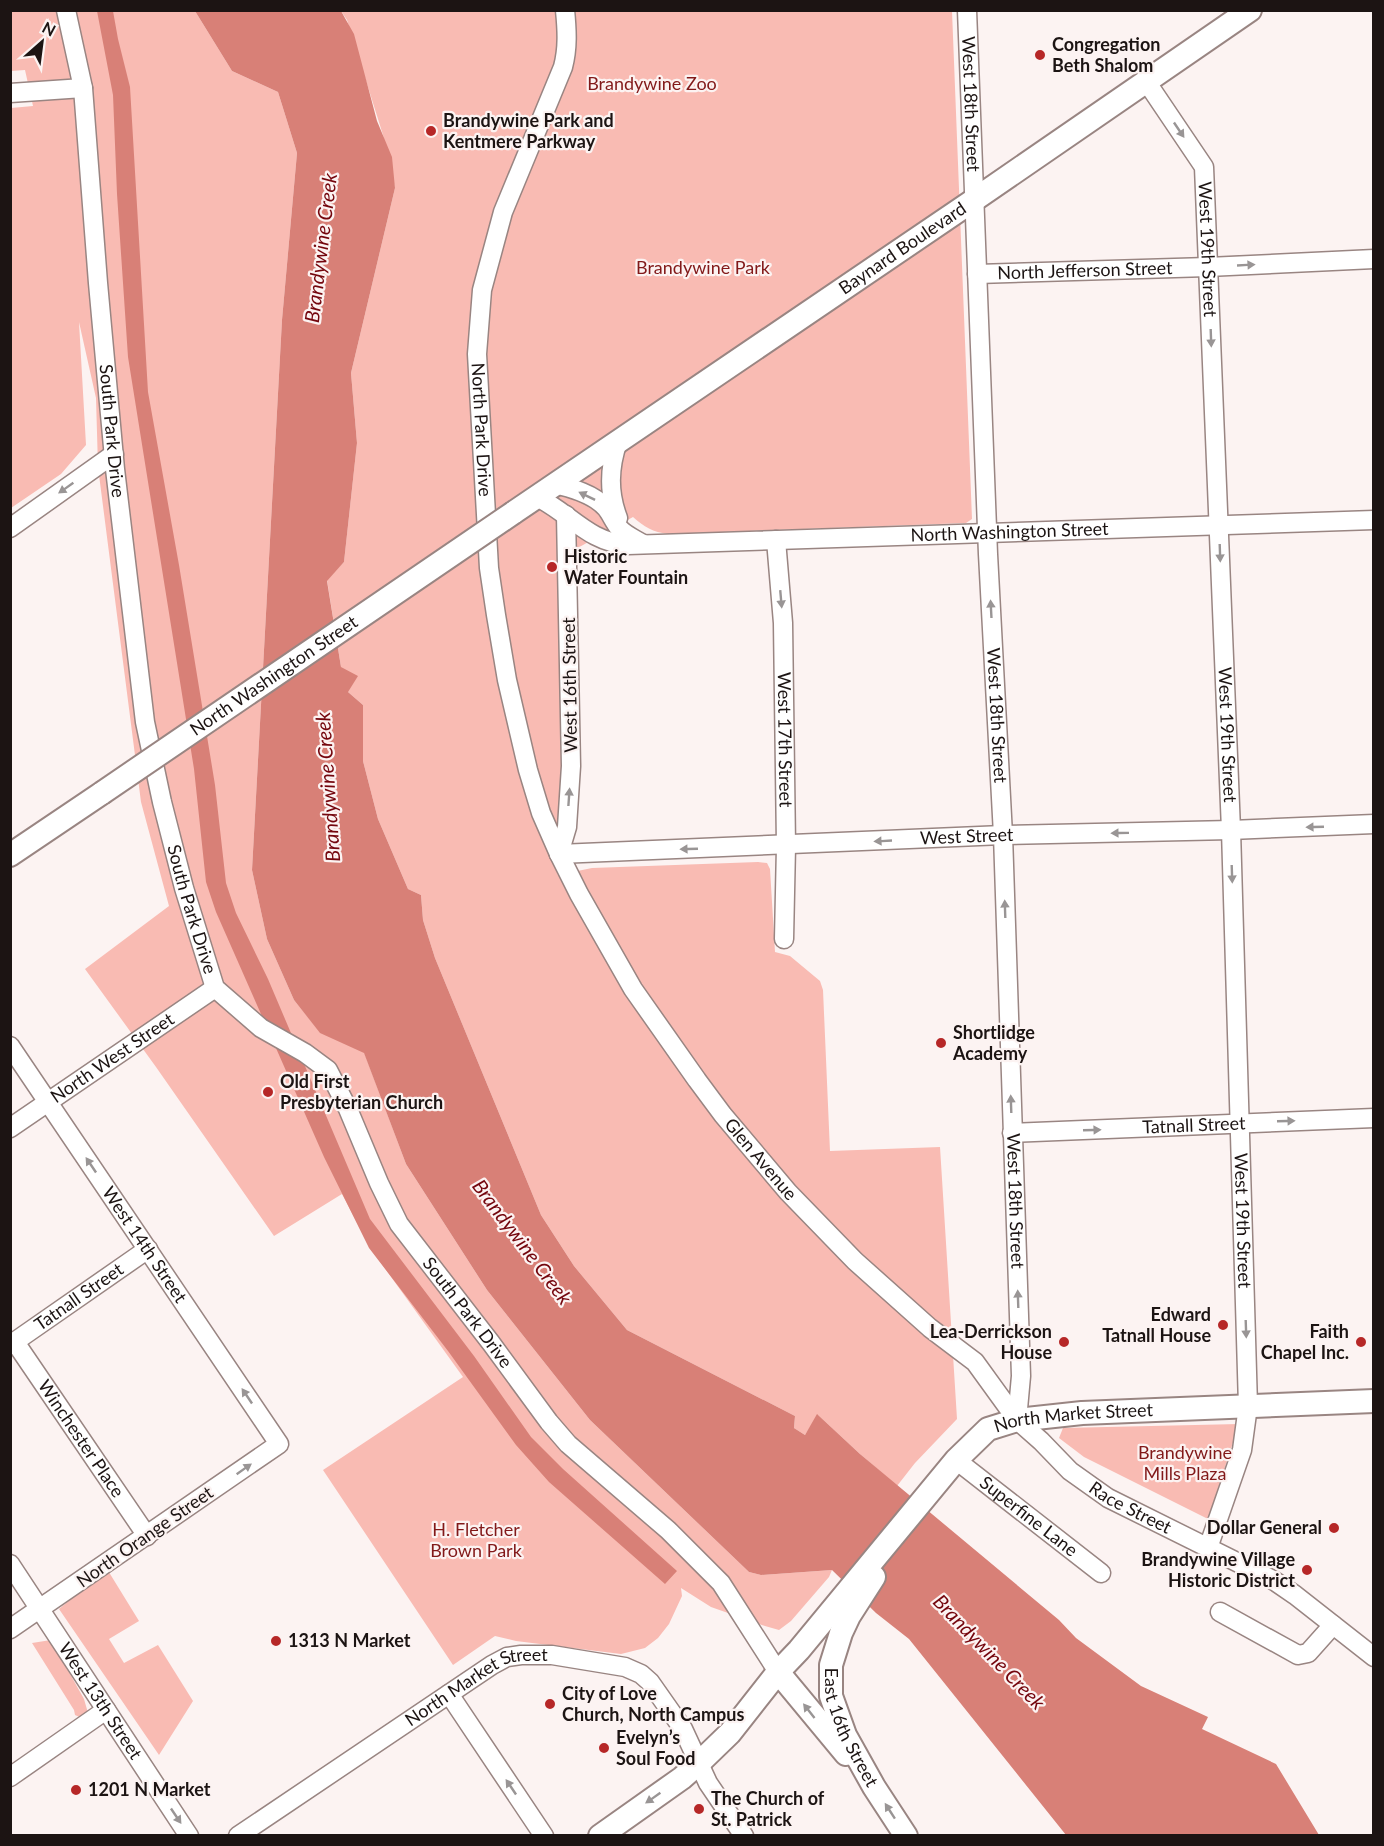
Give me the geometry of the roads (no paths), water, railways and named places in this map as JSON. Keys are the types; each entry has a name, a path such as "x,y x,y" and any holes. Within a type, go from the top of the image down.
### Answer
{"main road":[{"name":"Baynard Boulevard","path":"546,491 1250,10"},
{"name":"North Washington Street","path":"10,855 546,491"},
{"name":"North Market Street","path":"600,1836 682,1778 730,1733 778,1672 842,1610 934,1486 956,1460 988,1429 1017,1420 1082,1413 1374,1401"},
{"name":"East 16th Street","path":"842,1610 841,1633 831,1665 831,1696 845,1735 874,1787 906,1836"},
{"path":"778,1672 874,1787"}],"street":[{"name":"South Park Drive","path":"66,10 83,88 114,454 145,722 162,802 215,988 261,1028 305,1053 328,1070 399,1224 568,1444 668,1530 721,1583 778,1672"},
{"name":"North Park Drive","path":"559,854 541,813 528,770 501,648 489,568 477,354 482,290 503,212 563,67 567,35 565,10"},
{"name":"West 18th Street","path":"967,10 987,533 1003,835 1021,1376 1017,1420"},
{"name":"West 19th Street","path":"1146,81 1204,167 1231,830 1248,1407 1242,1450 1208,1548"},
{"path":"10,93 83,88"},
{"name":"North Jefferson Street","path":"977,274 1374,259"},
{"path":"618,441 611,466 611,492 613,505 625,534"},
{"path":"10,528 114,454"},
{"path":"546,491 577,491 601,502 625,534 645,545"},
{"name":"North Washington Street","path":"546,491 566,515 587,532 614,544 645,545 1374,520"},
{"name":"West 16th Street","path":"559,854 567,827 571,766 566,515"},
{"name":"West 17th Street","path":"776,540 783,623 786,846 784,939"},
{"name":"West Street","path":"559,854 1003,835 1374,824"},
{"name":"Glen Avenue","path":"559,854 633,989 723,1115 788,1192 855,1261 930,1328 975,1362 1017,1420"},
{"name":"North West Street","path":"10,1128 215,988"},
{"name":"West 14th Street","path":"10,1046 279,1444"},
{"name":"Tatnall Street","path":"1012,1133 1374,1118"},
{"name":"Tatnall Street","path":"13,1343 148,1249"},
{"name":"Winchester Place","path":"13,1343 147,1536"},
{"name":"Race Street","path":"1017,1420 1070,1471 1108,1498 1273,1580 1374,1658"},
{"name":"North Orange Street","path":"10,1629 279,1444"},
{"name":"Superfine Lane","path":"956,1460 1101,1573"},
{"name":"West 13th Street","path":"10,1564 189,1836"},
{"path":"1220,1612 1298,1655 1308,1653 1333,1625"},
{"name":"North Market Street","path":"238,1836 492,1665 507,1657 521,1654 567,1657 625,1667 650,1682 683,1730 708,1783 744,1836"},
{"path":"449,1694 544,1836"},
{"path":"10,1777 106,1710"}],"water":[{"path":"97,11 113,11 130,87 148,392 215,785 226,883 236,913 268,979 370,1219 474,1356 531,1437 563,1469 677,1571 665,1584 549,1482 516,1445 369,1248 324,1157 216,912 206,882 194,769 128,357 113,95"},
{"name":"Brandywine Creek","path":"195,11 341,11 354,34 377,121 392,157 395,188 351,373 357,443 344,562 327,581 341,667 358,676 348,692 363,705 363,761 378,819 408,889 421,895 423,920 435,958 541,1215 574,1266 627,1330 795,1416 794,1428 805,1435 817,1414 860,1454 1059,1620 1076,1638 1141,1686 1208,1717 1202,1729 1276,1764 1319,1835 1066,1835 909,1639 876,1613 832,1570 761,1575 749,1572 590,1420 487,1290 406,1164 364,1053 320,1033 294,1000 267,939 252,870 282,320 297,153 278,92 232,71"}],"place":[{"name":"Congregation Beth Shalom","path":"1040,55"},
{"name":"Brandywine Park and Kentmere Parkway","path":"431,131"},
{"name":"Historic Water Fountain","path":"552,567"},
{"name":"Shortlidge Academy","path":"941,1043"},
{"name":"Old First Presbyterian Church","path":"268,1092"},
{"name":"Edward Tatnall House","path":"1223,1325"},
{"name":"Lea-Derrickson House","path":"1064,1342"},
{"name":"Faith Chapel Inc.","path":"1361,1342"},
{"name":"Dollar General","path":"1334,1528"},
{"name":"Brandywine Village Historic District","path":"1307,1570"},
{"name":"1313 N Market","path":"276,1641"},
{"name":"City of Love Church, North Campus","path":"550,1704"},
{"name":"Evelyn’s Soul Food","path":"604,1748"},
{"name":"1201 N Market","path":"76,1790"},
{"name":"The Church of St. Patrick","path":"699,1809"}],"park label":[{"name":"Brandywine Zoo","path":"652,84"},
{"name":"Brandywine Park","path":"703,268"},
{"name":"Brandywine Mills Plaza","path":"1185,1463"},
{"name":"H. Fletcher Brown Park","path":"476,1540"}]}
